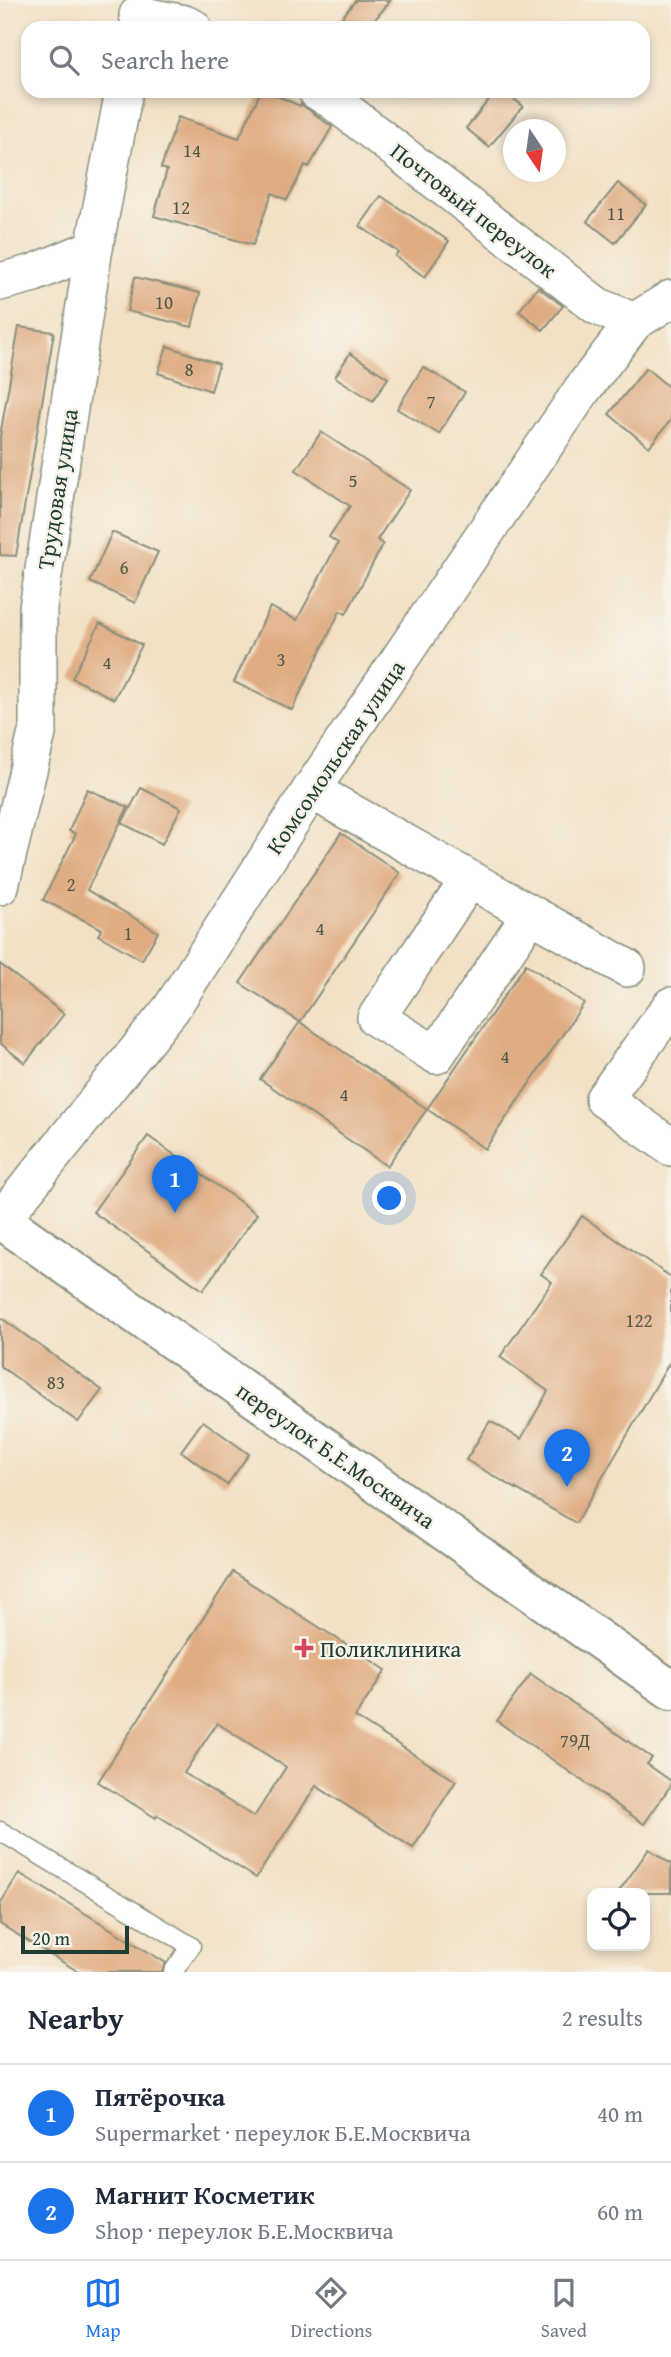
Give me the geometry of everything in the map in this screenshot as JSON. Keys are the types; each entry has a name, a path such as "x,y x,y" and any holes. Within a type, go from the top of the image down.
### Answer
{"street":[{"path":"137,14 170,21"},
{"name":"Трудовая улица","path":"0,886 38,729 38,608 94,247 123,98"},
{"name":"Почтовый переулок","path":"329,98 597,306 634,322"},
{"path":"0,282 34,273 94,247"},
{"name":"Комсомольская улица","path":"1,1219 171,1009 311,790 582,390 634,322 671,299"},
{"path":"311,790 627,968"},
{"path":"469,880 376,1018 436,1055 530,915"},
{"path":"671,1006 604,1099 671,1147"},
{"name":"переулок Б.Е.Москвича","path":"1,1219 671,1690"}],"lane":[{"path":"0,1831 191,1946 173,1972"}],"building":[{"path":"356,0 391,0 374,21 339,21"},
{"path":"258,98 282,98 300,106 301,104 332,127 309,167 305,165 287,200 272,193 253,245 154,216 167,170 161,168 178,117 239,138"},
{"path":"490,98 512,98 523,106 512,119 503,119 503,130 489,147 466,128"},
{"path":"618,183 646,205 615,243 587,221"},
{"path":"381,196 449,241 425,277 395,256 398,252 360,226"},
{"path":"135,277 200,293 192,327 127,311"},
{"path":"538,287 563,306 543,330 519,311"},
{"path":"19,327 54,332 16,556 0,555 0,436"},
{"path":"167,346 219,364 211,391 158,373"},
{"path":"350,353 388,378 373,401 335,377"},
{"path":"423,367 465,392 439,434 397,409"},
{"path":"646,368 671,389 671,420 649,447 609,414"},
{"path":"321,432 410,490 377,540 383,544 346,614 340,611 292,710 234,682 270,607 297,620 338,543 329,537 350,506 296,470"},
{"path":"112,532 158,552 135,603 90,582"},
{"path":"100,623 142,645 114,699 72,678"},
{"path":"141,788 181,808 162,844 122,823"},
{"path":"87,789 128,807 87,890 158,932 142,960 98,935 102,929 43,900 76,834 69,831"},
{"path":"341,833 400,873 300,1022 240,983"},
{"path":"0,964 64,1014 25,1063 0,1043"},
{"path":"526,964 584,1003 485,1149 427,1109"},
{"path":"300,1022 427,1109 387,1166 260,1079"},
{"path":"148,1136 257,1214 203,1290 93,1212"},
{"path":"582,1216 671,1277 671,1360 576,1523 466,1460 490,1421 521,1439 548,1391 500,1357 552,1282 541,1274"},
{"path":"0,1317 102,1390 78,1422 0,1366"},
{"path":"203,1421 249,1454 227,1485 181,1451"},
{"path":"233,1572 386,1670 355,1717 456,1781 413,1848 316,1786 256,1878 157,1815 156,1818 98,1782","holes":["217,1723 286,1767 254,1817 184,1773"]},
{"path":"531,1674 652,1758 647,1764 671,1781 671,1785 644,1824 497,1721"},
{"path":"649,1849 671,1864 671,1893 650,1893 650,1888 622,1888"},
{"path":"19,1873 166,1963 162,1972 79,1972 0,1924 0,1904"}],"place":[{"name":"Пятёрочка","path":"175,1213"},
{"name":"Магнит Косметик","path":"567,1487"},
{"name":"Поликлиника","path":"304,1648"}]}
